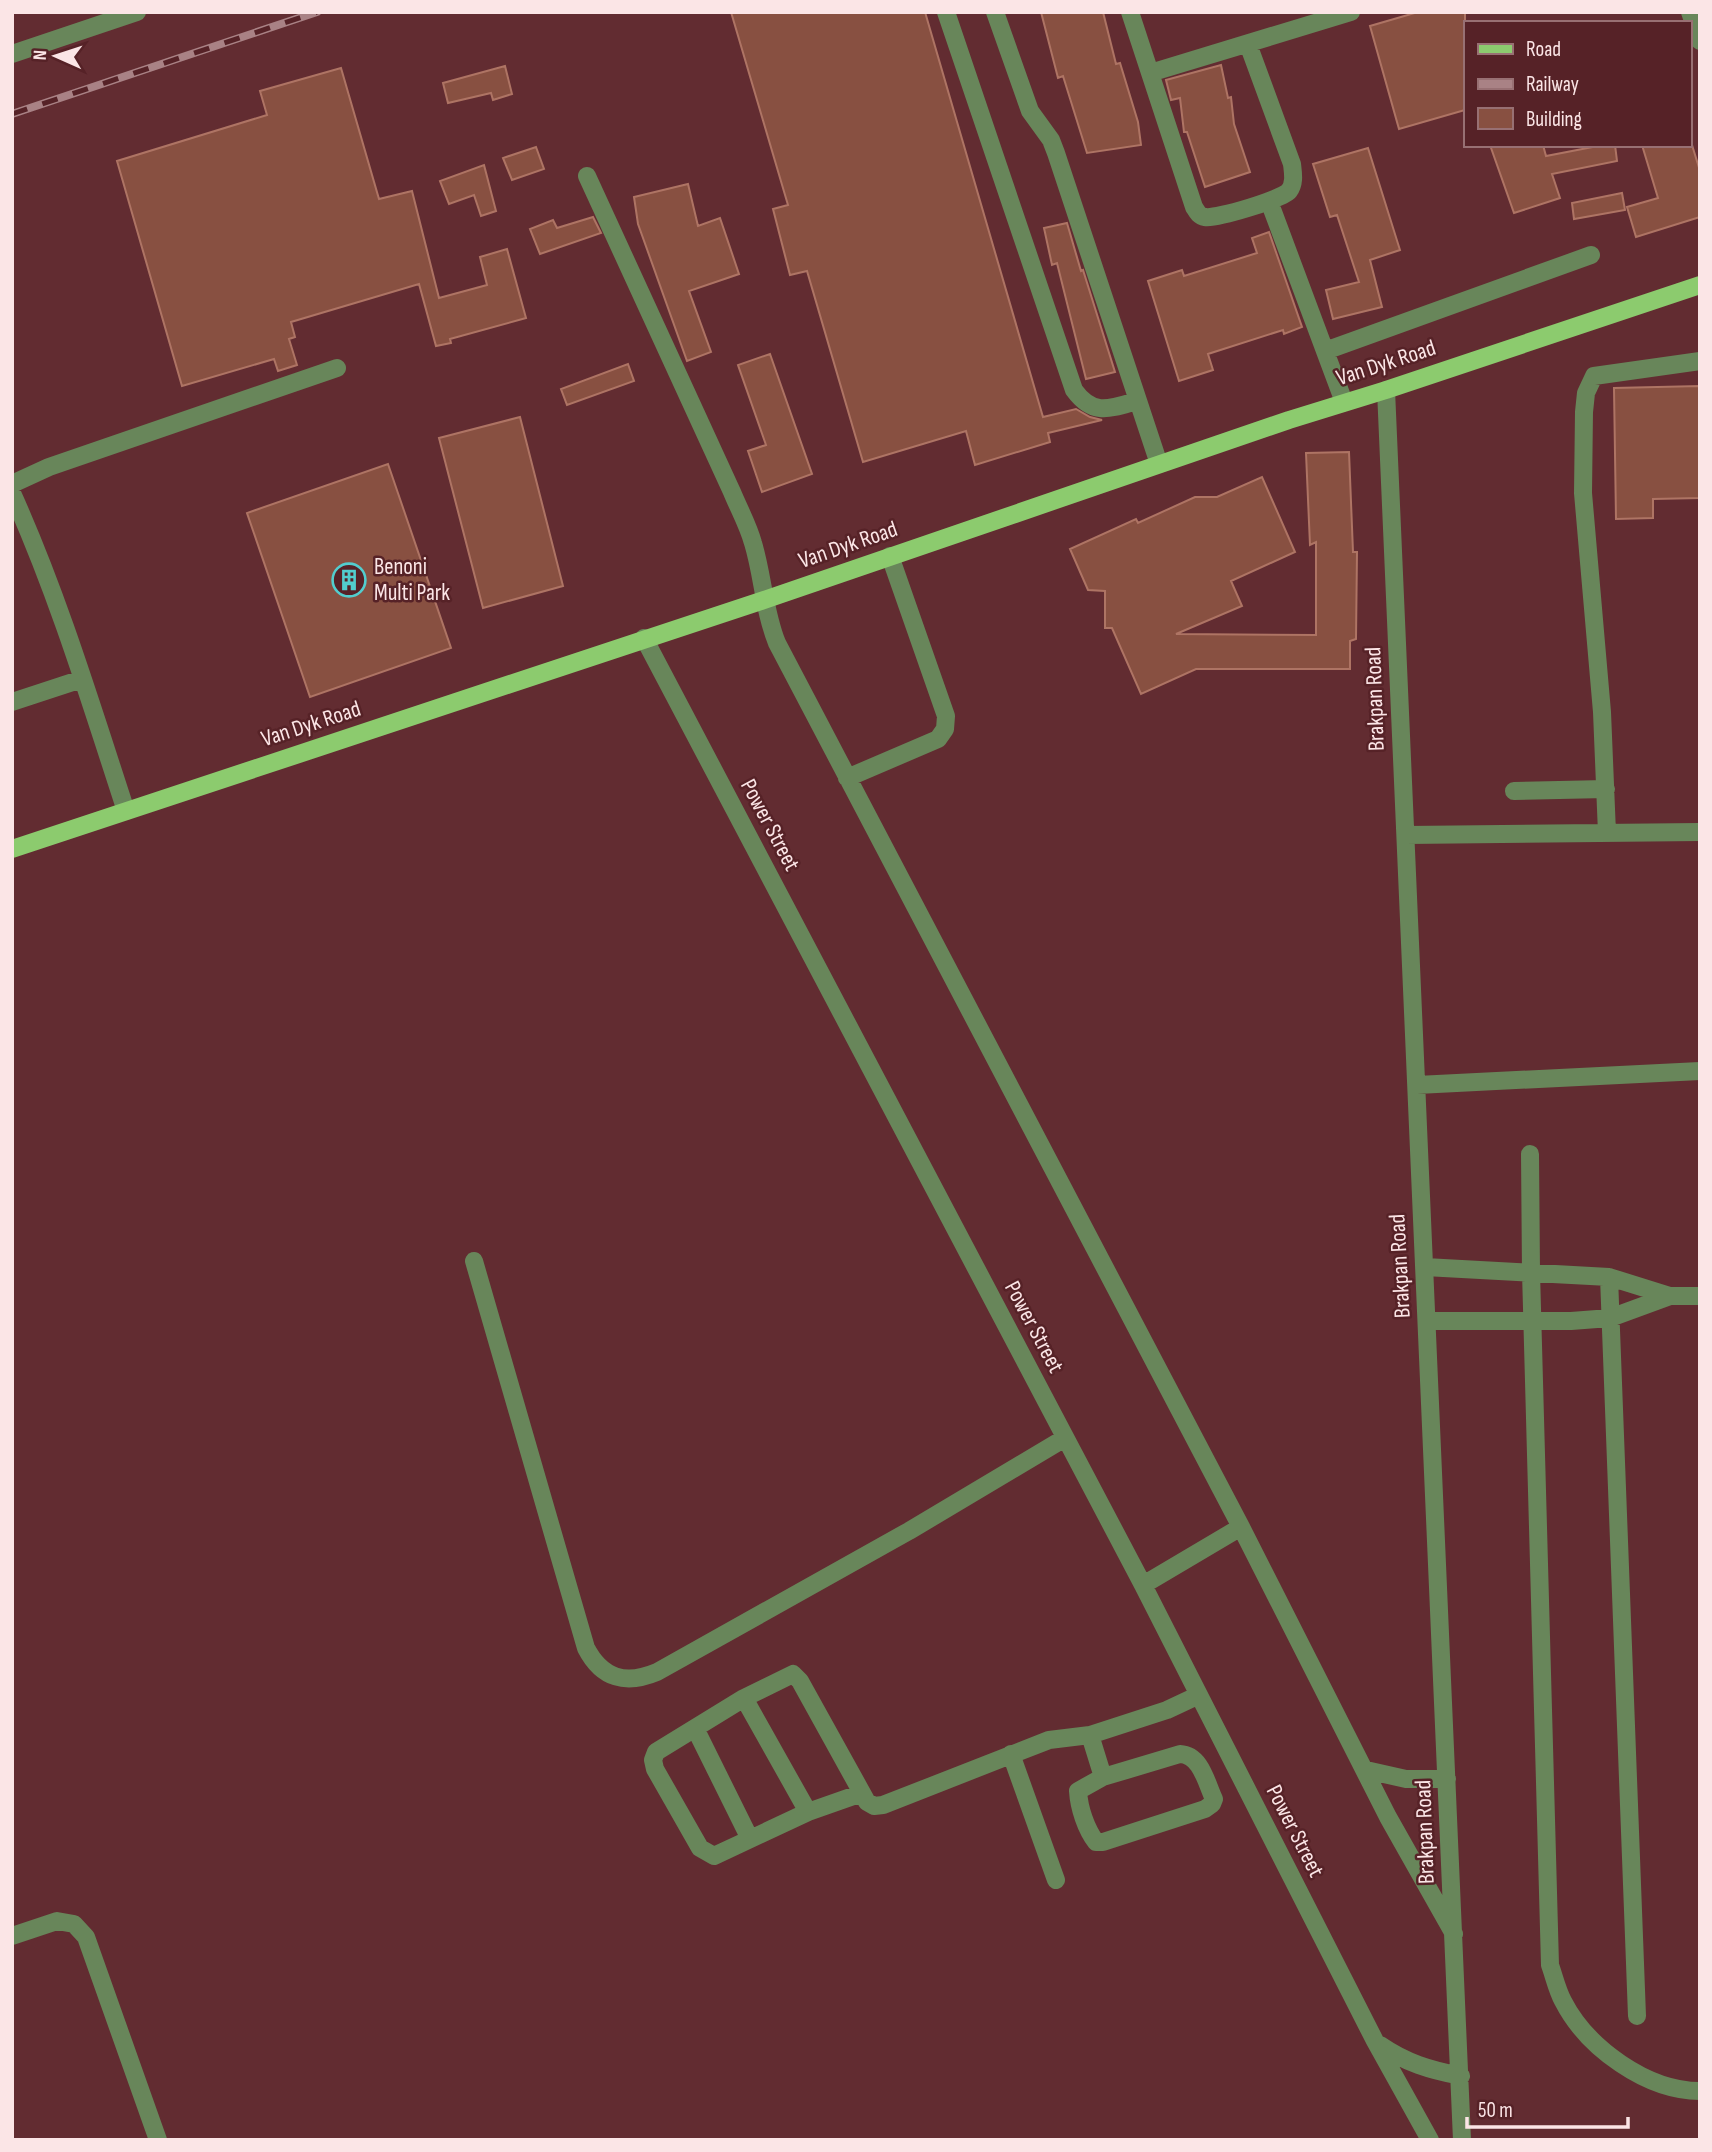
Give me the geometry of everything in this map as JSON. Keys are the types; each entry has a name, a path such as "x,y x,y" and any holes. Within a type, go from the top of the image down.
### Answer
{"main road":[{"name":"Van Dyk Road","path":"12,849 1700,285"}],"street":[{"path":"12,54 137,12"},
{"path":"946,12 1074,390 1081,400 1101,409 1136,401"},
{"path":"995,12 1030,111 1051,140 1056,153 1159,464"},
{"path":"1130,12 1198,214 1210,217 1269,201 1288,193 1294,175 1248,44"},
{"path":"1150,74 1351,12"},
{"path":"1690,12 1700,41"},
{"path":"587,176 753,542 766,599 767,616 777,643 1241,1527 1388,1817 1454,1934"},
{"path":"1269,201 1344,402"},
{"path":"1325,351 1591,255"},
{"path":"1607,833 1602,712 1583,493 1586,393 1594,376 1700,361"},
{"path":"12,484 49,467 337,368"},
{"name":"Brakpan Road","path":"1386,390 1462,2140"},
{"path":"12,493 26,523 82,679 126,811"},
{"path":"848,778 938,739 945,729 946,716 890,556"},
{"name":"Power Street","path":"644,638 1143,1585 1374,2041 1430,2140"},
{"path":"12,702 82,679"},
{"path":"1514,791 1605,789"},
{"path":"1406,835 1700,832"},
{"path":"1417,1085 1700,1071"},
{"path":"1530,1154 1550,1965 1563,2001 1585,2032 1613,2059 1653,2082 1700,2091"},
{"path":"474,1261 586,1648 592,1659 612,1676 627,1680 643,1678 657,1672 909,1531 1065,1438"},
{"path":"1425,1267 1609,1277 1670,1296 1700,1296"},
{"path":"1609,1277 1637,2016"},
{"path":"1427,1321 1610,1318 1670,1296"},
{"path":"1143,1585 1241,1527"},
{"path":"862,1793 807,1812 714,1856 700,1849 655,1769 653,1760 656,1752 744,1698 788,1675 796,1676 862,1793 867,1802 874,1806 883,1805 1049,1740 1090,1735 1167,1710 1199,1695"},
{"path":"744,1698 807,1812"},
{"path":"695,1728 750,1839"},
{"path":"1090,1735 1104,1777"},
{"path":"1011,1754 1056,1880"},
{"path":"1180,1754 1190,1755 1197,1761 1214,1799 1205,1809 1096,1842 1091,1836 1078,1801 1078,1791 1104,1777 1180,1754"},
{"path":"1366,1770 1406,1779 1447,1779"},
{"path":"12,1936 57,1921 74,1924 86,1937 158,2140"},
{"path":"1374,2041 1401,2060 1431,2071 1461,2076"}],"building":[{"path":"731,12 925,12 1043,417 1076,409 1102,420 1048,433 1050,442 975,465 966,431 863,462 807,271 790,275 773,209 788,205"},
{"path":"1041,12 1103,12 1116,64 1120,63 1138,122 1141,145 1087,153 1063,76 1058,78"},
{"path":"1418,12 1465,12 1464,110 1399,129 1370,26"},
{"path":"1221,65 1228,98 1231,97 1234,124 1250,172 1205,187 1187,132 1184,132 1180,98 1171,100 1166,80"},
{"path":"505,66 512,94 493,100 491,93 448,103 443,83"},
{"path":"341,68 379,199 412,191 439,298 487,285 480,257 507,249 526,318 450,339 451,343 436,346 419,284 291,322 295,337 289,339 297,365 278,371 274,359 182,386 117,161 267,115 260,91"},
{"path":"1692,145 1700,171 1700,217 1636,237 1627,207 1658,198 1643,147"},
{"path":"536,147 544,169 512,180 503,158"},
{"path":"1491,147 1544,147 1546,156 1593,147 1615,147 1617,161 1552,174 1560,198 1514,213"},
{"path":"1368,148 1400,250 1370,260 1382,307 1333,319 1326,290 1359,282 1337,215 1330,217 1313,164"},
{"path":"484,165 496,211 481,216 474,195 449,204 440,181"},
{"path":"688,184 698,226 720,218 739,274 689,291 711,352 687,361 638,224 634,197"},
{"path":"1622,193 1625,210 1574,219 1572,203"},
{"path":"593,217 601,233 540,254 530,229 553,220 557,228"},
{"path":"1067,223 1115,372 1086,379 1057,263 1052,265 1044,228"},
{"path":"1269,232 1302,327 1284,334 1283,330 1208,354 1213,370 1179,381 1148,281 1182,270 1184,276 1257,253 1252,238"},
{"path":"770,354 812,474 762,492 748,451 766,445 738,365"},
{"path":"628,364 634,381 567,405 561,389"},
{"path":"1700,386 1700,498 1653,499 1653,518 1616,519 1614,388"},
{"path":"520,417 563,586 483,608 439,438"},
{"path":"1349,452 1353,552 1357,552 1356,639 1350,641 1350,669 1196,669 1141,694 1112,628 1105,628 1105,591 1088,590 1070,549 1136,519 1138,523 1195,497 1217,497 1262,477 1295,552 1231,581 1242,606 1176,634 1316,635 1316,542 1310,545 1306,453"},
{"name":"Benoni Multi Park","path":"388,464 451,648 310,697 247,513"}],"railway":[{"path":"12,114 317,12"}],"place":[{"name":"Benoni Multi Park","path":"349,580"}]}
